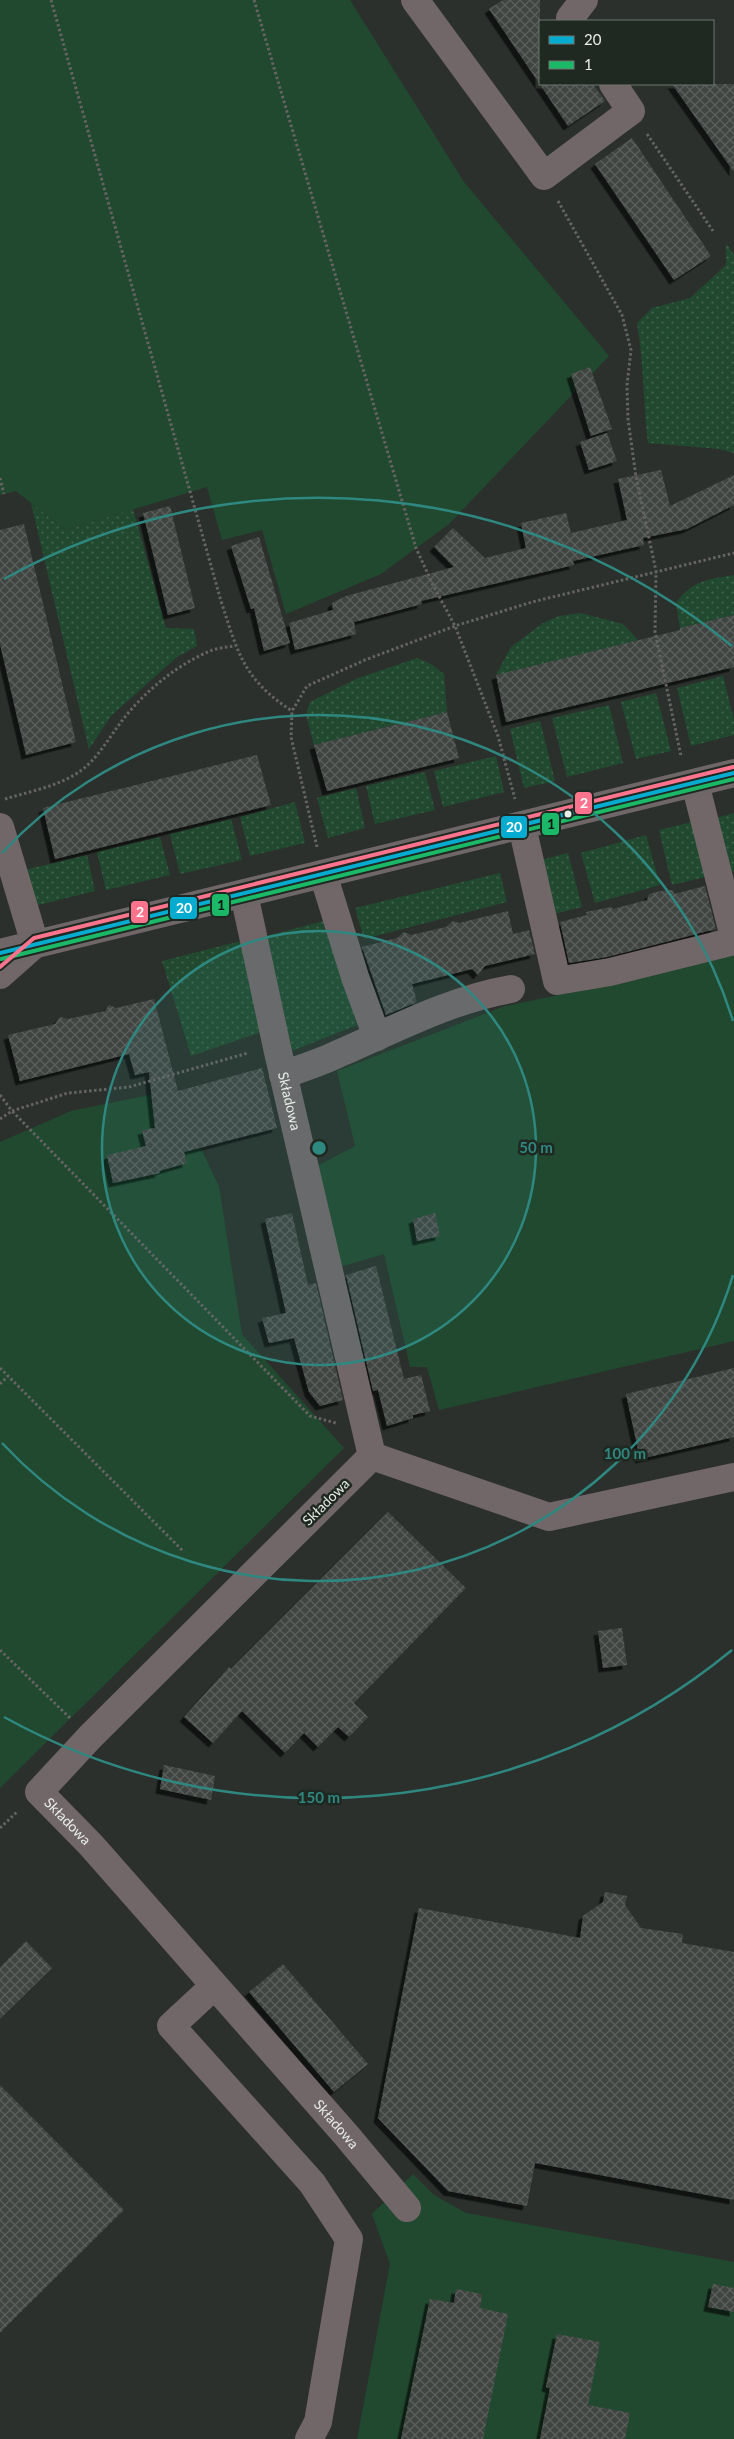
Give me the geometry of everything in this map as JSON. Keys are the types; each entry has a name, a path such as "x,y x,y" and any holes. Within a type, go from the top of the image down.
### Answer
{"main road":[{"path":"0,953 734,773"}],"street":[{"path":"415,0 544,176 631,111 614,85"},
{"path":"572,20 570,18 584,0"},
{"path":"690,784 734,937"},
{"path":"522,826 558,981 610,972 734,941"},
{"path":"0,827 35,944 0,975"},
{"path":"323,874 355,977 377,1037"},
{"name":"Składowa","path":"244,894 276,1045 369,1443 39,1792 91,1845 213,1987 347,2136 407,2208"},
{"path":"283,1075 338,1054 420,1018 494,992 511,989"},
{"path":"369,1443 549,1517 734,1477"},
{"path":"213,1987 171,2026 312,2182 349,2239 318,2422 309,2439"}],"path":[{"path":"51,0 236,646 248,673 271,698 292,711"},
{"path":"254,0 416,548 455,626 498,736 522,826"},
{"path":"631,111 713,231"},
{"path":"544,176 622,315 631,350 627,385 628,419 636,477 656,571 655,632 690,784"},
{"path":"0,478 4,494"},
{"path":"323,874 291,737 292,711 307,686 365,660 455,626 532,602 734,553"},
{"path":"0,800 66,779 83,769 100,752 122,720 144,696 173,672 211,650 236,646"},
{"path":"0,1119 12,1111 68,1093 129,1087 276,1045"},
{"path":"0,1096 12,1111 310,1416 369,1443"},
{"path":"0,1368 184,1552"},
{"path":"0,1384 8,1376"},
{"path":"0,1650 90,1737"}],"green space":[{"path":"0,0 350,0 464,182 609,356 449,524 381,574 286,614 262,530 222,540 207,487 65,530 16,491 0,495"},
{"path":"726,243 734,255 734,453 719,449 648,443 637,323 652,308 690,298 726,265"},
{"path":"31,503 65,530 133,509 166,628 194,629 197,646 177,657 111,716 89,749"},
{"path":"734,575 734,615 680,628 676,603 688,590 701,582"},
{"path":"580,613 623,624 639,641 496,675 511,647 543,623 559,616"},
{"path":"417,658 431,664 444,674 447,712 314,745 306,715 310,702 356,679"},
{"path":"723,676 734,720 734,735 691,746 677,688"},
{"path":"656,693 671,751 636,759 621,702"},
{"path":"609,705 623,763 567,777 552,718"},
{"path":"540,721 555,781 524,788 510,729"},
{"path":"496,756 504,792 443,807 434,771"},
{"path":"425,772 435,810 375,824 366,786"},
{"path":"356,788 365,828 328,838 317,798"},
{"path":"295,802 305,843 250,856 240,817"},
{"path":"734,813 734,871 727,873 712,819"},
{"path":"231,819 242,860 180,874 170,834"},
{"path":"696,821 709,876 672,885 659,830"},
{"path":"646,835 660,885 595,903 581,853"},
{"path":"160,837 170,875 106,890 97,852"},
{"path":"568,853 582,907 550,915 537,861"},
{"path":"87,855 95,891 30,907 20,871"},
{"path":"500,873 507,902 364,939 355,908"},
{"path":"324,921 357,1025 292,1051 266,936"},
{"path":"241,941 262,1032 191,1056 162,961"},
{"path":"734,955 734,1341 439,1410 427,1367 410,1367 384,1254 340,1267 317,1166 355,1146 337,1071 505,1006 626,981"},
{"path":"173,1090 219,1186 242,1334 344,1448 0,1788 0,1142 71,1111"},
{"path":"413,2174 434,2195 466,2213 734,2262 734,2439 357,2439 390,2264 372,2214"}],"building":[{"path":"503,0 540,0 539,83 489,9"},
{"path":"734,84 734,172 673,85"},
{"path":"540,85 594,85 605,101 568,126"},
{"path":"632,138 711,256 674,280 595,164"},
{"path":"590,367 612,429 591,436 571,374"},
{"path":"607,433 617,461 589,470 580,442"},
{"path":"661,470 670,506 734,475 734,505 687,529 643,538 644,545 573,561 574,565 421,601 422,604 354,622 356,634 295,650 289,623 333,610 332,603 346,596 454,567 434,547 453,528 485,558 526,548 521,523 566,513 571,533 627,520 618,479"},
{"path":"170,506 195,608 168,615 143,513"},
{"path":"24,524 76,742 26,755 0,644 0,530"},
{"path":"259,537 290,643 264,651 254,608 251,609 231,546"},
{"path":"734,615 734,667 506,722 496,675"},
{"path":"447,712 459,758 327,791 314,745"},
{"path":"257,755 271,805 55,859 43,808"},
{"path":"705,886 716,929 607,957 569,963 560,922 587,915 586,912 611,907 613,909 647,900 649,894 661,891 673,890 674,894"},
{"path":"508,911 513,934 529,930 535,954 485,966 478,975 472,969 412,984 417,1002 386,1015 362,947 397,938 404,932 411,935 446,927 453,921 459,923"},
{"path":"154,999 178,1091 262,1068 277,1128 184,1152 187,1163 159,1171 160,1173 113,1183 107,1155 146,1146 142,1130 155,1128 149,1072 135,1075 129,1054 20,1081 8,1035 55,1024 60,1017 68,1019 105,1011 109,1005 116,1008"},
{"path":"292,1213 308,1285 316,1283 343,1400 320,1406 309,1392 294,1338 269,1343 262,1318 286,1313 265,1219"},
{"path":"435,1213 440,1236 417,1241 413,1219"},
{"path":"376,1266 404,1379 421,1375 430,1411 413,1415 413,1418 387,1426 378,1390 373,1391 346,1275"},
{"path":"734,1368 734,1437 640,1459 626,1394"},
{"path":"388,1512 466,1588 354,1703 368,1717 349,1737 338,1727 318,1747 304,1733 285,1753 242,1711 213,1743 184,1717 229,1667 231,1669"},
{"path":"622,1628 627,1665 603,1668 598,1631"},
{"path":"164,1765 215,1776 211,1800 160,1789"},
{"path":"605,1892 627,1896 625,1905 641,1928 683,1934 682,1943 734,1952 734,2200 535,2163 527,2206 448,2191 378,2118 419,1908 580,1938 583,1916 603,1902"},
{"path":"26,1941 52,1968 0,2019 0,1967"},
{"path":"283,1964 368,2064 334,2092 249,1992"},
{"path":"0,2085 124,2210 0,2333"},
{"path":"713,2284 734,2288 734,2312 708,2307"},
{"path":"456,2289 482,2294 480,2308 508,2314 483,2439 401,2439 430,2299 454,2303"},
{"path":"557,2334 600,2342 588,2405 630,2413 625,2439 540,2439 550,2388 546,2387"}],"transit line":[{"name":"2","path":"0,967 34,938 733,767"},
{"name":"20","path":"0,953 734,773"},
{"name":"1","path":"1,959 734,779"}]}
